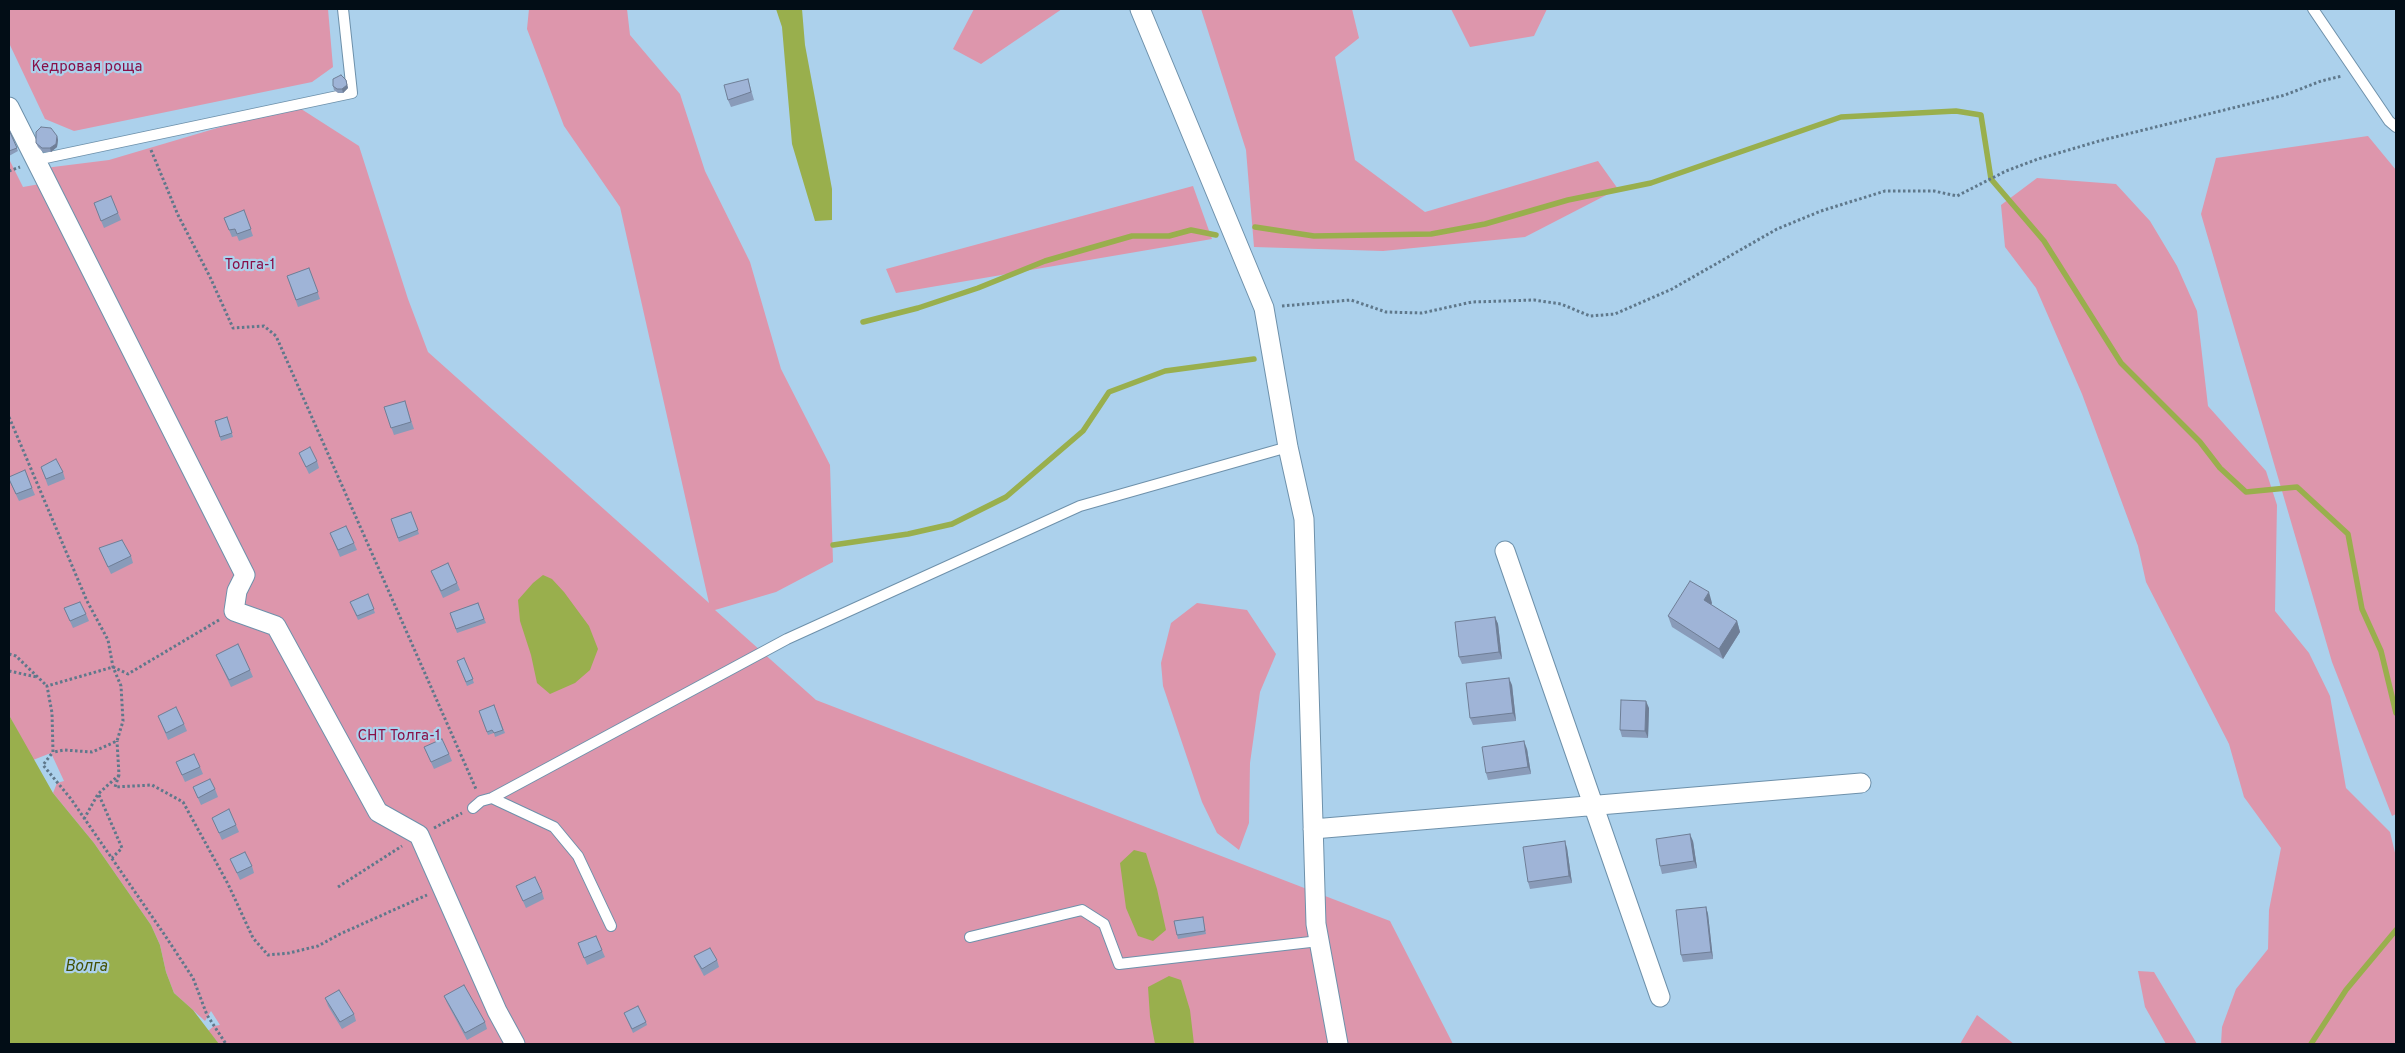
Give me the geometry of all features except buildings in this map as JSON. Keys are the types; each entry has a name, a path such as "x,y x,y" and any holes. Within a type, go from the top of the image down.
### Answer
{"street":[{"path":"1140,9 1264,308 1288,448 1304,518 1318,933 1338,1044"},
{"path":"9,107 245,575 237,591 234,611 276,626 378,812 420,835 497,1011 515,1044"},
{"path":"1505,552 1595,805 1660,997"},
{"path":"1313,829 1861,783"}],"lane":[{"path":"36,160 352,93 343,9"},
{"path":"2313,9 2389,121 2396,127"},
{"path":"477,804 492,798 787,639 1080,506 1288,448"},
{"path":"492,798 554,827 578,856 611,926"},
{"path":"970,937 1082,910 1104,924 1119,964 1318,933"}],"path":[{"path":"1264,308 1351,300 1386,312 1422,314 1472,302 1534,300 1561,304 1590,316 1614,314 1672,288 1777,230 1822,211 1885,191 1934,191 1958,196 2006,172 2038,160 2099,142 2284,95 2321,81 2356,73"},
{"path":"146,136 168,192 233,328 264,326 276,336 477,804"},
{"path":"9,417 87,601 108,640 113,667 121,686 124,722 117,741 119,775 115,787 152,785 183,802 228,884 253,938 268,954 289,953 318,946 340,934 443,888"},
{"path":"47,686 113,667 128,674 234,611"},
{"path":"9,654 16,656 47,686 52,714 53,752 43,765 112,858 193,978 206,1015 226,1044"},
{"path":"9,671 38,677"},
{"path":"53,752 64,750 92,752 117,741"},
{"path":"84,819 98,794 119,775"},
{"path":"98,794 122,848 112,858"}],"green space":[{"name":"Кедровая роща","path":"9,9 328,9 333,67 312,82 74,131 45,119 9,43"},
{"name":"СНТ Толга-1","path":"529,9 627,9 630,35 680,94 705,171 750,262 781,369 830,465 833,562 776,592 715,610 816,700 1390,921 1453,1044 219,1044 208,1031 214,1026 220,1025 211,1011 205,1021 174,993 166,972 160,945 151,925 94,843 53,793 57,783 64,781 51,753 33,760 9,715 9,159 23,187 51,182 45,168 109,160 295,105 359,146 408,299 428,352 709,603 620,207 564,126 527,29"},
{"path":"974,9 1062,9 981,64 953,49"},
{"path":"1201,9 1352,9 1359,38 1335,57 1355,160 1425,212 1598,161 1618,189 1525,237 1383,251 1254,247 1246,150"},
{"path":"1451,9 1547,9 1534,36 1470,47"},
{"path":"2368,136 2396,170 2396,814 2392,816 2332,662 2201,214 2216,158"},
{"path":"2037,178 2116,184 2150,221 2177,266 2197,311 2208,406 2266,471 2277,505 2275,611 2309,653 2330,696 2346,788 2390,832 2396,857 2396,1044 2221,1044 2222,1027 2236,989 2268,949 2269,910 2281,848 2244,797 2229,744 2146,582 2138,546 2082,394 2036,288 2005,247 2001,205"},
{"path":"1193,186 1212,239 896,293 886,269"},
{"path":"1197,603 1247,610 1276,654 1260,692 1250,763 1249,823 1239,850 1217,833 1202,802 1163,686 1161,663 1171,623"},
{"path":"2138,971 2154,972 2197,1044 2166,1044 2145,1007"},
{"path":"1977,1015 2014,1044 1960,1044"}],"water":[{"path":"776,9 802,9 805,45 832,189 832,220 815,221 792,144 782,27"},
{"path":"543,575 552,579 564,592 589,626 598,649 590,670 575,683 550,694 537,683 531,655 520,621 518,600"},
{"name":"Волга","path":"9,715 53,793 94,843 151,925 160,945 166,972 174,993 193,1010 219,1044 9,1044"},
{"path":"1134,850 1146,853 1157,889 1166,930 1153,941 1138,936 1126,908 1120,863"},
{"path":"1169,976 1181,980 1190,1010 1194,1044 1155,1044 1150,1017 1148,987"}],"waterway":[{"path":"1255,227 1314,236 1431,234 1485,224 1568,200 1651,183 1841,117 1956,111 1981,115 1991,179 2044,241 2121,363 2200,442 2220,468 2246,492 2297,487 2348,534 2362,609 2381,651 2396,713"},
{"path":"863,322 918,308 978,288 1045,261 1132,236 1169,236 1191,230 1216,235"},
{"path":"833,545 908,534 952,524 1006,497 1083,431 1109,392 1165,371 1254,359"},
{"path":"2311,1044 2346,990 2396,930"}],"park label":[{"name":"Толга-1","path":"250,266"}]}
